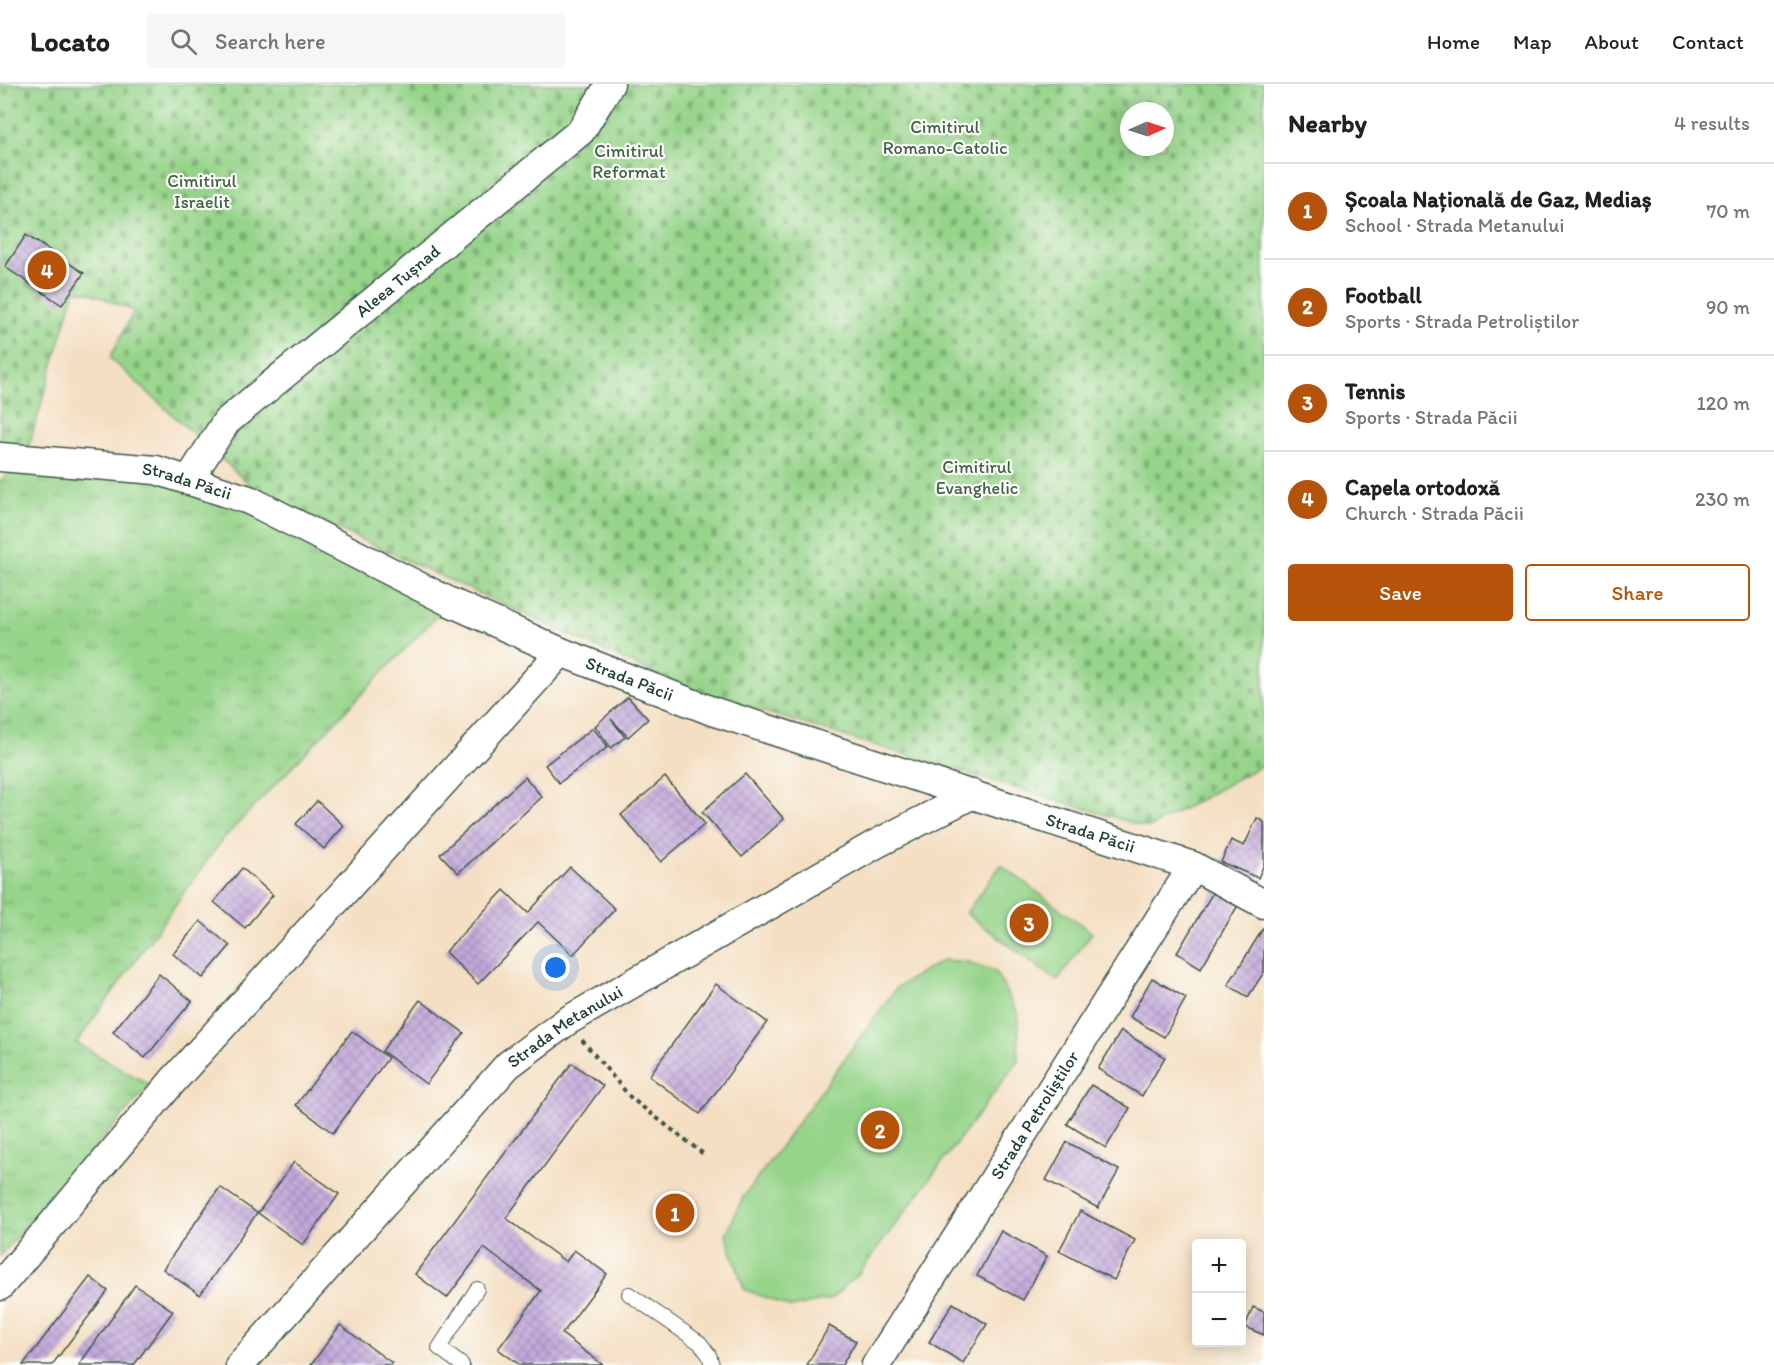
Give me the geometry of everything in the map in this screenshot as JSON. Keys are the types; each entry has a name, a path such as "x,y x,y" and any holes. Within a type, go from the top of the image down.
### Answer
{"street":[{"name":"Aleea Tușnad","path":"189,480 226,422 581,131 610,84"},
{"name":"Strada Păcii","path":"0,457 156,470 249,500 450,602 561,652 712,711 1193,866 1264,904"},
{"path":"0,1286 172,1082 561,652"},
{"name":"Strada Metanului","path":"240,1365 508,1065 567,1021 876,844 973,794"},
{"name":"Strada Petroliștilor","path":"876,1365 1193,866"}],"lane":[{"path":"462,1365 439,1348 477,1289"},
{"path":"629,1294 700,1343 709,1355 712,1365"}],"path":[{"path":"567,1021 625,1093 706,1156"}],"green space":[{"name":"Cimitirul Evanghelic","path":"0,84 1264,84 1264,764 1149,828 688,689 259,493 110,358 134,311 91,293 75,290 25,459 0,457"},
{"path":"25,459 156,470 450,602 222,840 76,1043 150,1085 0,1256 0,481"},
{"path":"1001,865 1092,933 1057,981 966,913"},
{"path":"943,960 968,962 995,971 1019,1016 1018,1061 859,1273 831,1299 791,1308 744,1289 726,1235 742,1199 897,987"}],"building":[{"path":"26,235 84,273 62,305 5,267"},
{"path":"628,697 648,719 628,737 611,719 625,737 611,748 595,726"},
{"path":"593,728 608,747 559,783 545,765"},
{"path":"745,774 784,819 742,857 702,812"},
{"path":"525,777 542,797 458,873 440,854"},
{"path":"665,777 705,824 661,862 621,815"},
{"path":"317,801 344,826 324,849 296,824"},
{"path":"1257,818 1264,822 1264,864 1258,878 1221,862 1231,840 1244,846"},
{"path":"570,867 615,909 573,955 538,922 478,984 445,952 504,890 528,913"},
{"path":"242,868 273,895 245,928 214,902"},
{"path":"1216,887 1240,902 1201,968 1177,953"},
{"path":"200,921 230,946 203,978 173,954"},
{"path":"1264,927 1264,972 1248,997 1228,985"},
{"path":"159,974 192,1001 145,1058 113,1032"},
{"path":"1152,978 1186,998 1164,1037 1130,1017"},
{"path":"716,984 767,1022 700,1114 649,1076"},
{"path":"420,1000 464,1033 426,1084 382,1051"},
{"path":"352,1031 388,1058 333,1133 296,1105"},
{"path":"1121,1031 1165,1057 1142,1096 1098,1069"},
{"path":"572,1063 603,1086 506,1218 566,1262 574,1250 607,1274 562,1334 603,1365 520,1365 498,1349 541,1291 484,1248 447,1298 415,1274"},
{"path":"1091,1085 1130,1108 1106,1148 1067,1124"},
{"path":"1067,1142 1119,1170 1098,1208 1046,1180"},
{"path":"294,1162 339,1194 303,1245 258,1213"},
{"path":"220,1187 257,1213 200,1295 163,1269"},
{"path":"1080,1211 1135,1240 1114,1280 1059,1251"},
{"path":"1001,1231 1047,1256 1023,1300 977,1276"},
{"path":"90,1277 108,1291 52,1365 23,1365"},
{"path":"135,1285 173,1311 134,1365 79,1365"},
{"path":"953,1303 987,1324 963,1363 929,1342"},
{"path":"1253,1307 1264,1312 1264,1335 1246,1327"},
{"path":"340,1325 392,1363 390,1365 311,1365"},
{"path":"829,1326 856,1341 842,1365 807,1365"}],"place":[{"name":"Capela ortodoxă","path":"47,270"},
{"name":"Tennis","path":"1029,923"},
{"name":"Football","path":"880,1130"},
{"name":"Școala Națională de Gaz, Mediaș","path":"675,1213"}],"park label":[{"name":"Cimitirul Romano-Catolic","path":"945,137"},
{"name":"Cimitirul Reformat","path":"629,161"},
{"name":"Cimitirul Israelit","path":"202,191"}]}
